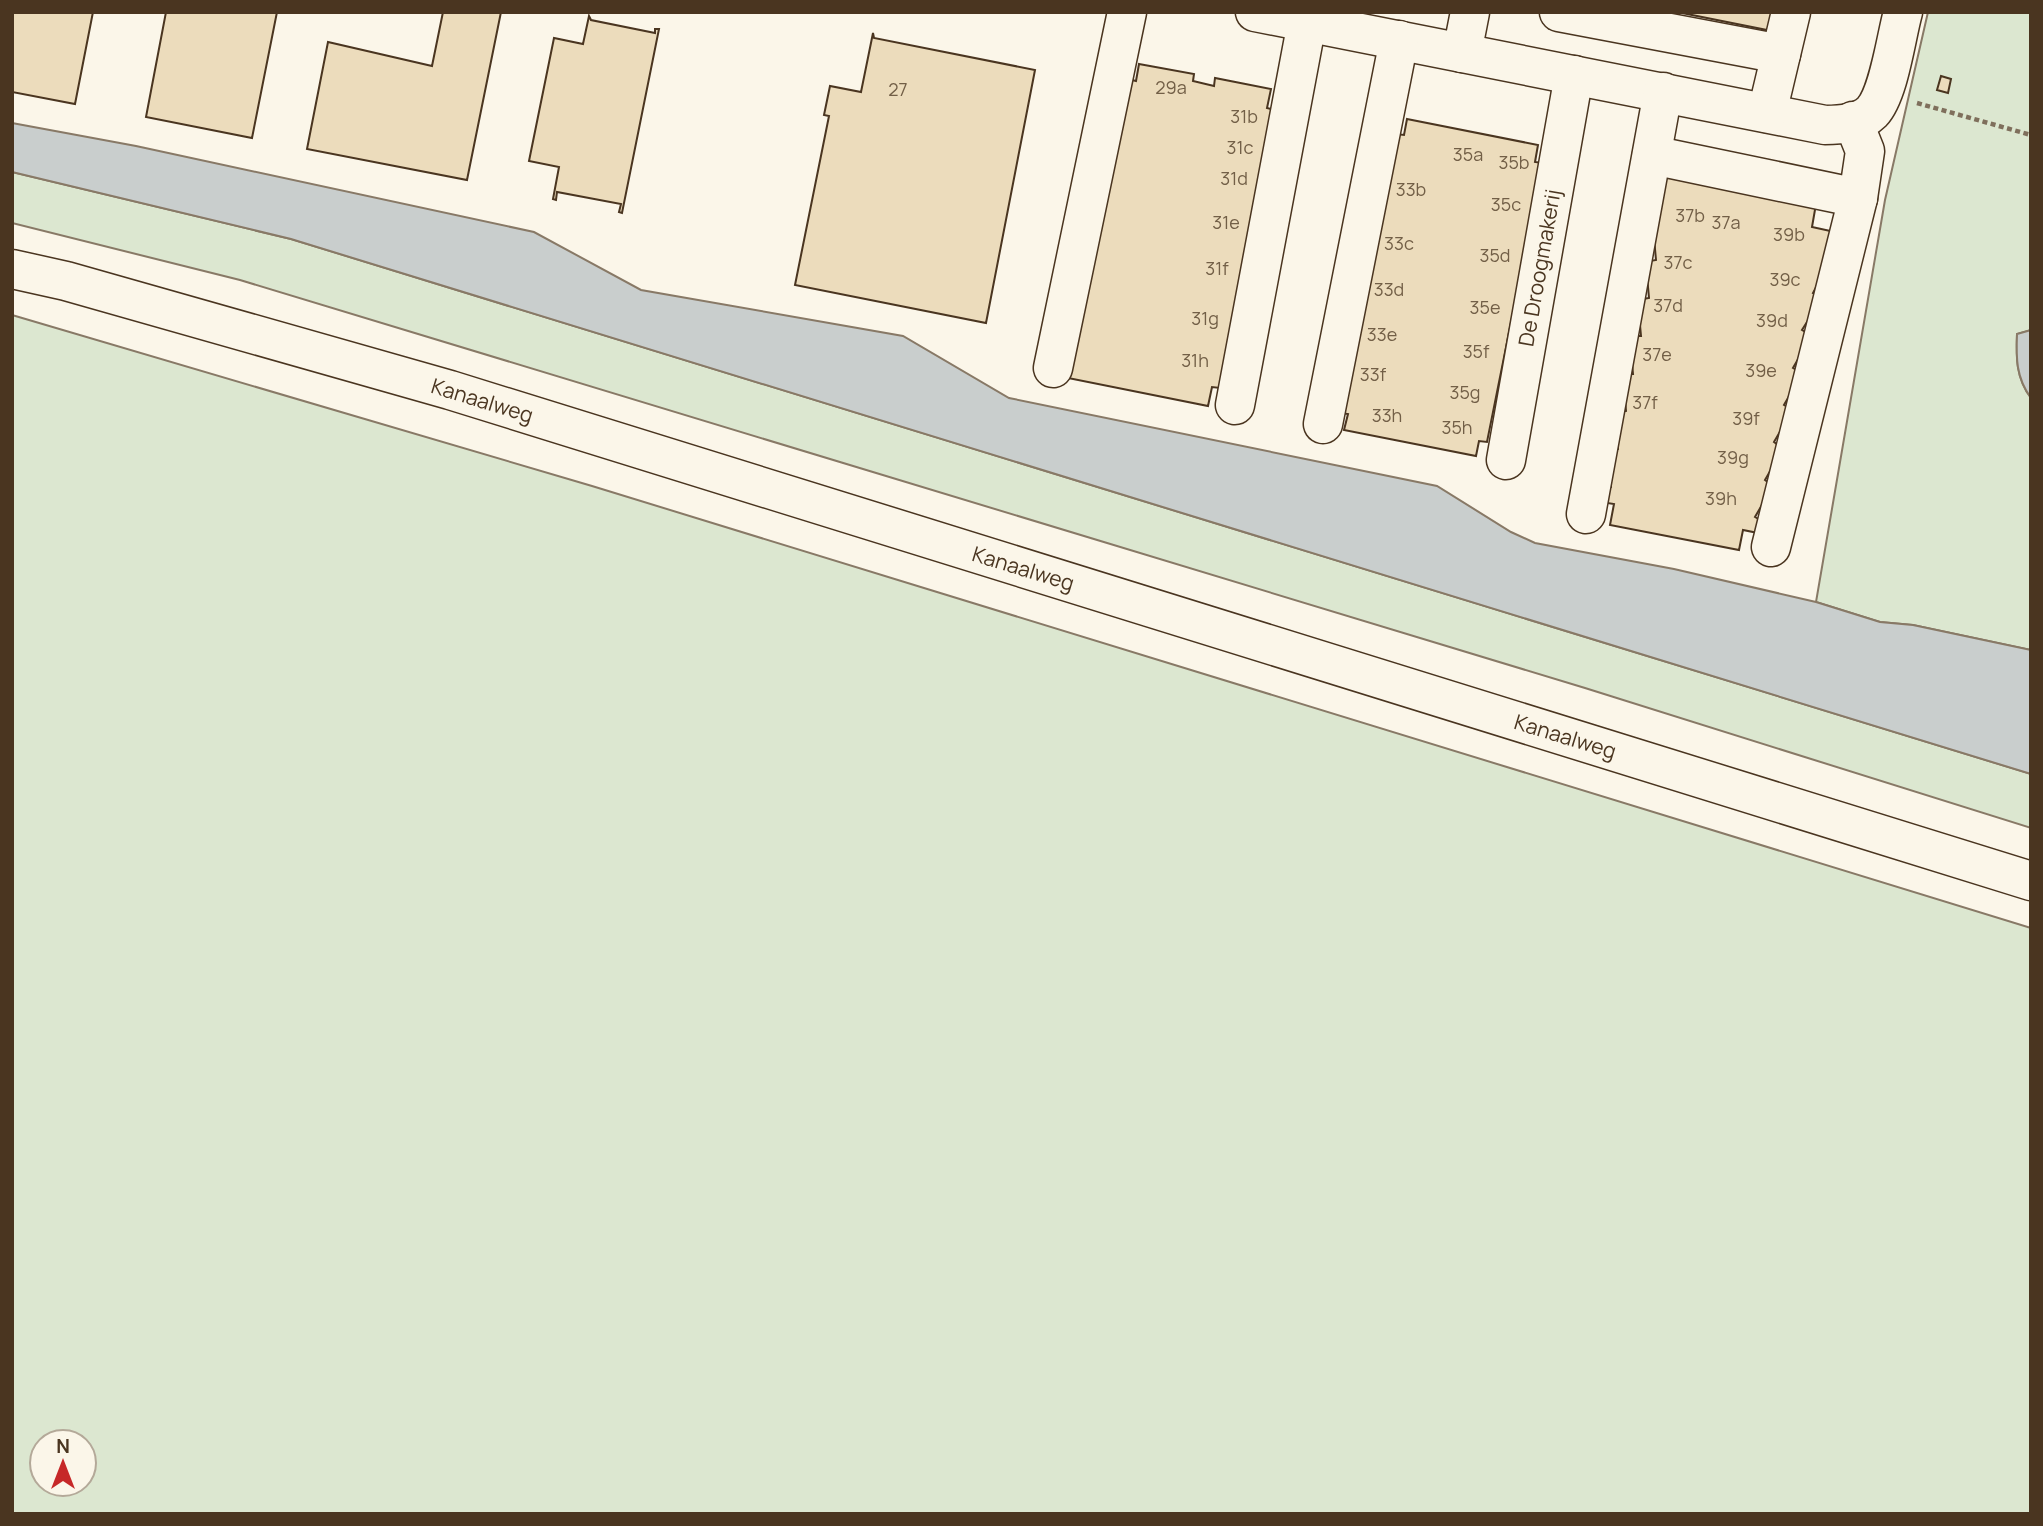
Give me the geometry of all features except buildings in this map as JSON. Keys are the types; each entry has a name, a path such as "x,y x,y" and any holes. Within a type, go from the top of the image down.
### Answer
{"street":[{"path":"1054,368 1128,12"},
{"path":"1462,53 1470,12"},
{"name":"De Droogmakerij","path":"1506,460 1560,72 1558,12 1781,54"},
{"path":"1767,113 1791,12"},
{"path":"1235,405 1281,16 1825,125 1853,121 1873,111 1882,94 1902,12"},
{"path":"1323,424 1399,40"},
{"path":"1586,514 1663,92"},
{"path":"1771,547 1858,198 1865,151 1853,121"},
{"path":"1651,155 1858,198"},
{"name":"Kanaalweg","path":"12,270 66,281 450,390 2031,881"}],"path":[{"path":"1882,94 2031,135"}],"green space":[{"path":"1928,12 2031,12 2031,330 2017,334 2017,351 2020,375 2031,398 2031,650 1913,625 1880,622 1816,602 1885,200"},
{"path":"12,172 291,239 2031,774 2031,828 1585,688 240,280 12,223"},
{"path":"12,315 592,486 2031,928 2031,1514 12,1514"}],"shaded area":[{"path":"12,123 136,146 534,232 641,290 903,336 1009,398 1437,486 1511,532 1535,543 1674,569 1816,602 1880,622 1913,625 2031,650 2031,774 291,239 12,172"},
{"path":"2031,330 2031,398 2018,368 2017,334"}]}
